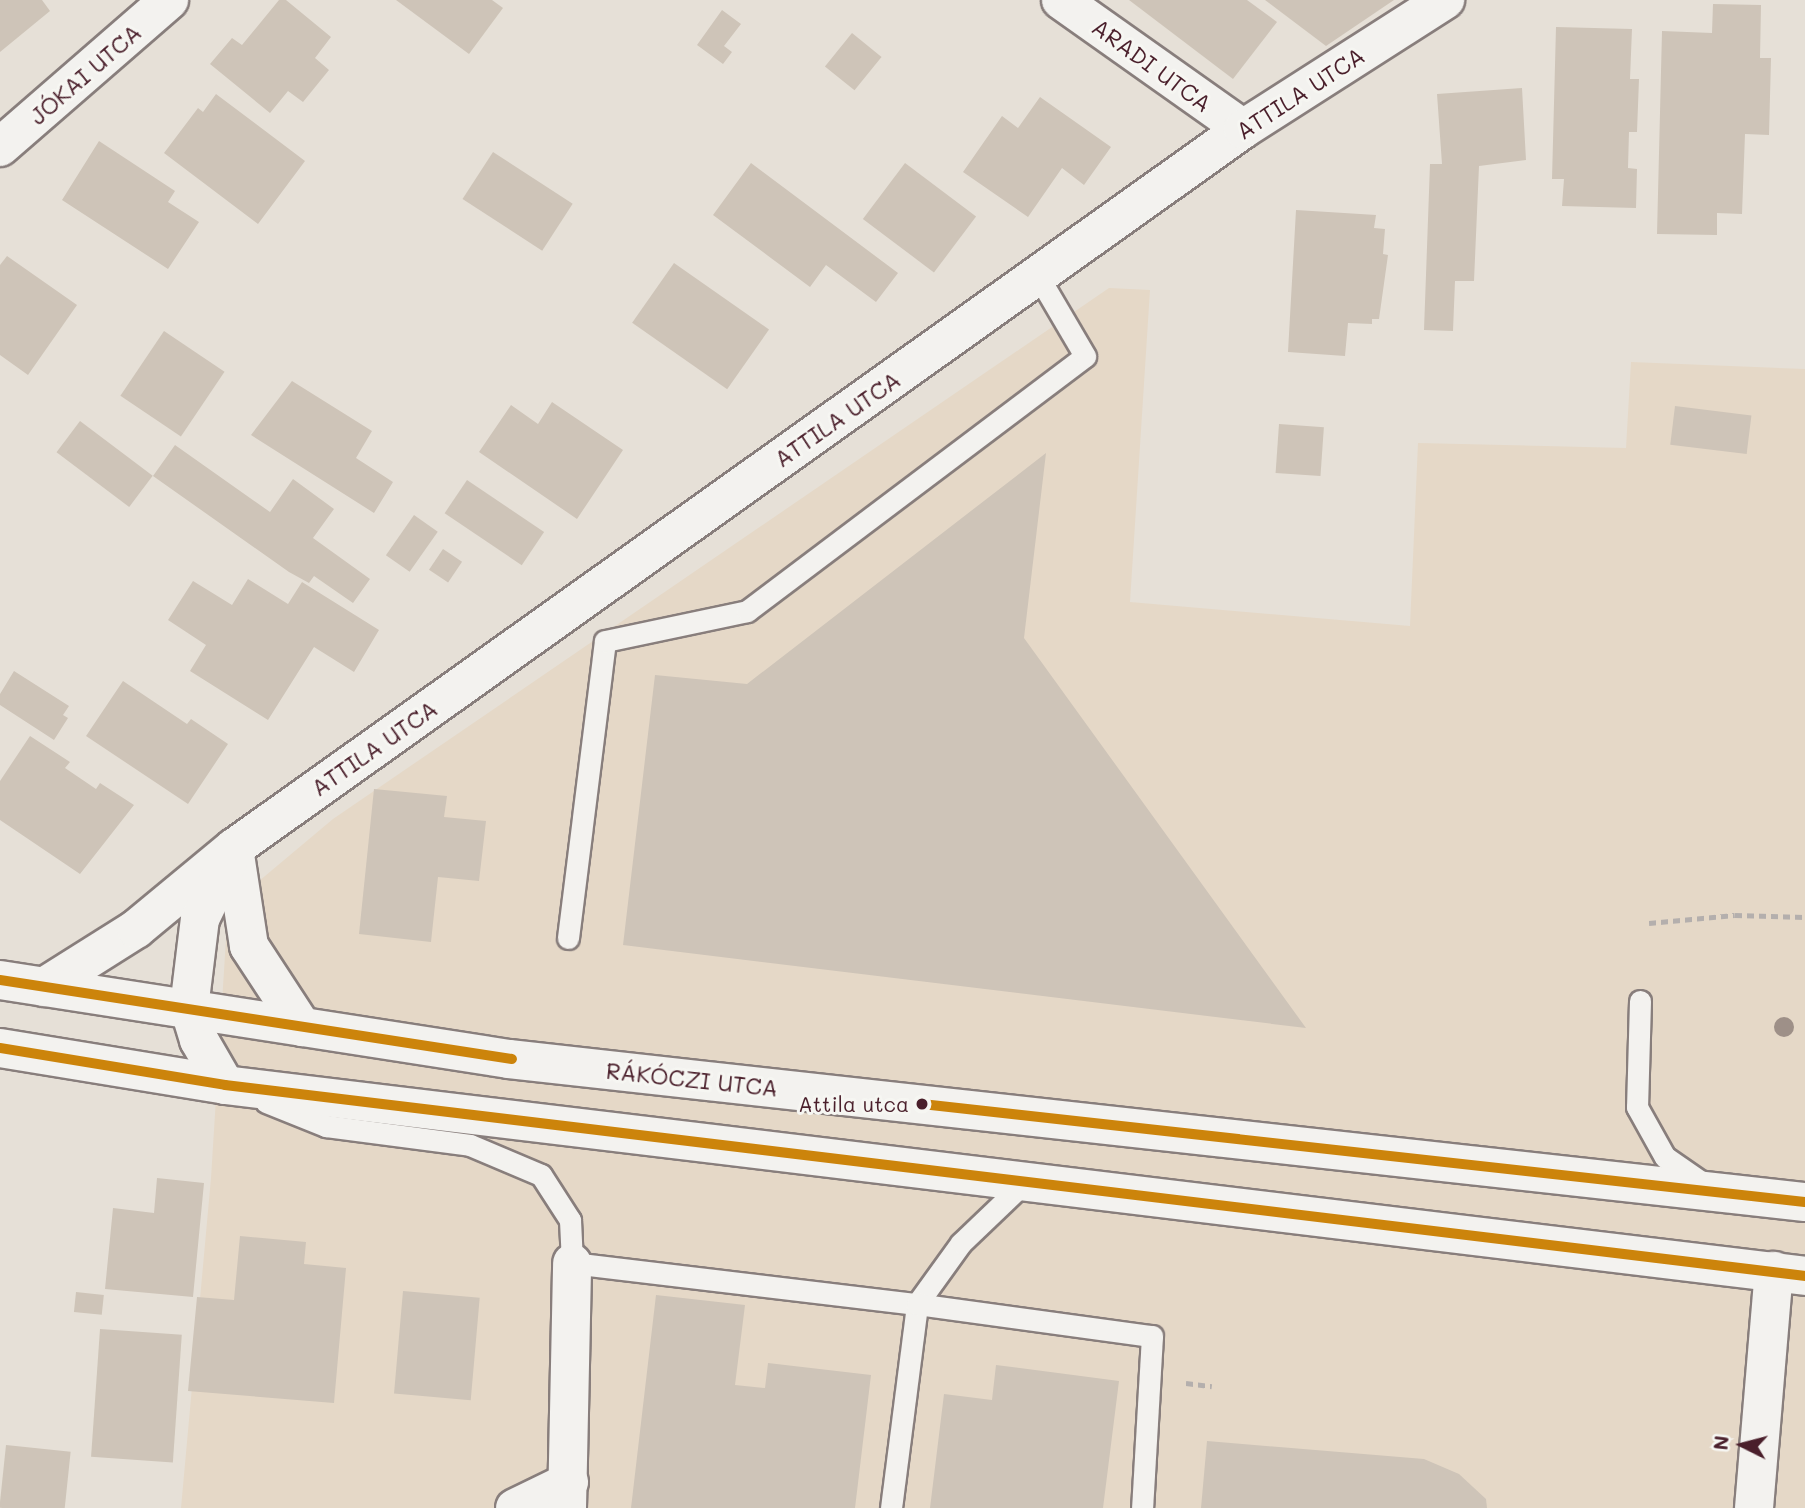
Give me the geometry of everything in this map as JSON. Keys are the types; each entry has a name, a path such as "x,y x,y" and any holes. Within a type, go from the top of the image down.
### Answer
{"main road":[{"name":"JÓKAI UTCA","path":"0,148 169,0"},
{"name":"ARADI UTCA","path":"1061,0 1242,130"},
{"name":"ATTILA UTCA","path":"44,988 136,929 234,848 1242,130 1445,0"},
{"name":"ATTILA UTCA","path":"225,1085 199,1040 190,1008 200,919 234,848"},
{"path":"234,848 249,946 302,1027"},
{"name":"RÁKÓCZI UTCA","path":"0,980 509,1059 1805,1202"},
{"path":"4,1051 225,1085 1028,1179 1790,1274 1754,1508"},
{"path":"515,1508 568,1495 572,1263"}],"lane":[{"path":"568,938 605,641 747,611 1085,356 1038,276"},
{"path":"1640,1001 1636,1107 1665,1157 1711,1190"},
{"path":"225,1085 326,1126 470,1145 541,1175 570,1220 572,1263 917,1304 1152,1336 1142,1508"},
{"path":"891,1508 917,1304 961,1243 1028,1179"}],"path":[{"path":"1648,923 1735,915 1805,916"}],"shaded area":[{"path":"1109,288 1150,290 1130,602 1410,626 1418,443 1626,448 1631,362 1805,369 1805,1508 181,1508 211,1178 228,907 333,819"}],"building":[{"path":"0,0 42,0 50,11 0,52"},
{"path":"279,0 286,0 331,37 315,58 329,70 303,102 288,91 270,113 210,64 232,38 242,45"},
{"path":"396,0 492,0 503,8 469,54"},
{"path":"1129,0 1247,0 1277,22 1233,79"},
{"path":"1265,0 1394,0 1326,46"},
{"path":"1713,4 1761,5 1760,58 1771,58 1769,135 1745,134 1742,214 1717,213 1717,235 1657,234 1662,31 1712,33"},
{"path":"722,10 741,24 724,46 732,52 723,64 697,45"},
{"path":"1556,27 1632,29 1630,79 1639,79 1637,132 1629,132 1628,168 1637,169 1636,208 1562,206 1564,179 1552,179"},
{"path":"852,33 882,57 854,90 825,66"},
{"path":"1522,88 1526,160 1479,166 1474,281 1455,281 1453,331 1424,330 1430,164 1442,164 1437,94"},
{"path":"216,94 305,161 258,224 164,153 198,108 203,112"},
{"path":"1040,97 1111,147 1084,185 1062,168 1028,217 963,172 1002,116 1018,128"},
{"path":"99,141 175,191 168,202 199,222 168,269 62,200"},
{"path":"493,152 573,204 542,251 463,199"},
{"path":"751,163 898,273 876,302 826,265 810,287 713,215"},
{"path":"905,163 976,217 934,272 863,219"},
{"path":"1296,210 1376,215 1374,228 1385,229 1383,254 1388,255 1379,319 1372,319 1372,324 1348,323 1345,356 1288,352"},
{"path":"7,256 77,305 28,375 0,355 0,265"},
{"path":"674,263 769,330 727,389 632,323"},
{"path":"164,331 225,372 181,436 120,396"},
{"path":"292,381 372,431 356,458 393,482 374,513 251,435"},
{"path":"552,402 623,450 577,519 479,452 511,405 538,424"},
{"path":"1675,406 1751,415 1747,454 1670,445"},
{"path":"80,421 153,476 129,507 57,452"},
{"path":"1279,424 1324,427 1320,476 1276,473"},
{"path":"175,445 270,512 293,479 334,509 313,538 370,579 353,603 314,576 309,583 289,572 153,476"},
{"path":"1046,453 1024,638 1306,1028 623,945 655,675 747,684"},
{"path":"467,480 544,532 522,565 445,513"},
{"path":"414,515 438,532 410,572 386,555"},
{"path":"443,549 462,562 448,583 429,570"},
{"path":"248,579 288,604 302,582 379,630 354,672 314,647 268,720 190,671 206,645 168,620 193,581 232,605"},
{"path":"14,671 69,706 63,715 68,718 54,740 0,705 0,694"},
{"path":"123,681 187,724 191,719 228,744 188,804 86,736"},
{"path":"30,736 70,762 65,768 96,789 100,783 134,805 80,874 0,820 0,781"},
{"path":"374,789 447,796 444,817 486,821 479,881 438,877 431,942 359,934"},
{"path":"157,1178 204,1183 193,1297 105,1289 113,1208 154,1213"},
{"path":"240,1236 306,1242 304,1264 346,1268 334,1403 188,1391 197,1297 234,1300"},
{"path":"403,1291 480,1298 471,1400 394,1394"},
{"path":"76,1292 104,1295 102,1315 74,1312"},
{"path":"656,1295 745,1305 735,1385 765,1388 768,1363 871,1375 855,1508 631,1508"},
{"path":"100,1329 182,1335 173,1462 91,1457"},
{"path":"996,1365 1119,1381 1103,1508 930,1508 944,1394 992,1400"},
{"path":"1207,1441 1424,1459 1459,1474 1486,1499 1487,1508 1201,1508"},
{"path":"6,1445 71,1452 65,1508 0,1508"}],"transit line":[{"path":"0,980 512,1059"},
{"path":"0,1048 225,1085 1805,1276"},
{"path":"922,1104 1805,1202"}],"place":[{"name":"Attila utca","path":"922,1104"}]}
